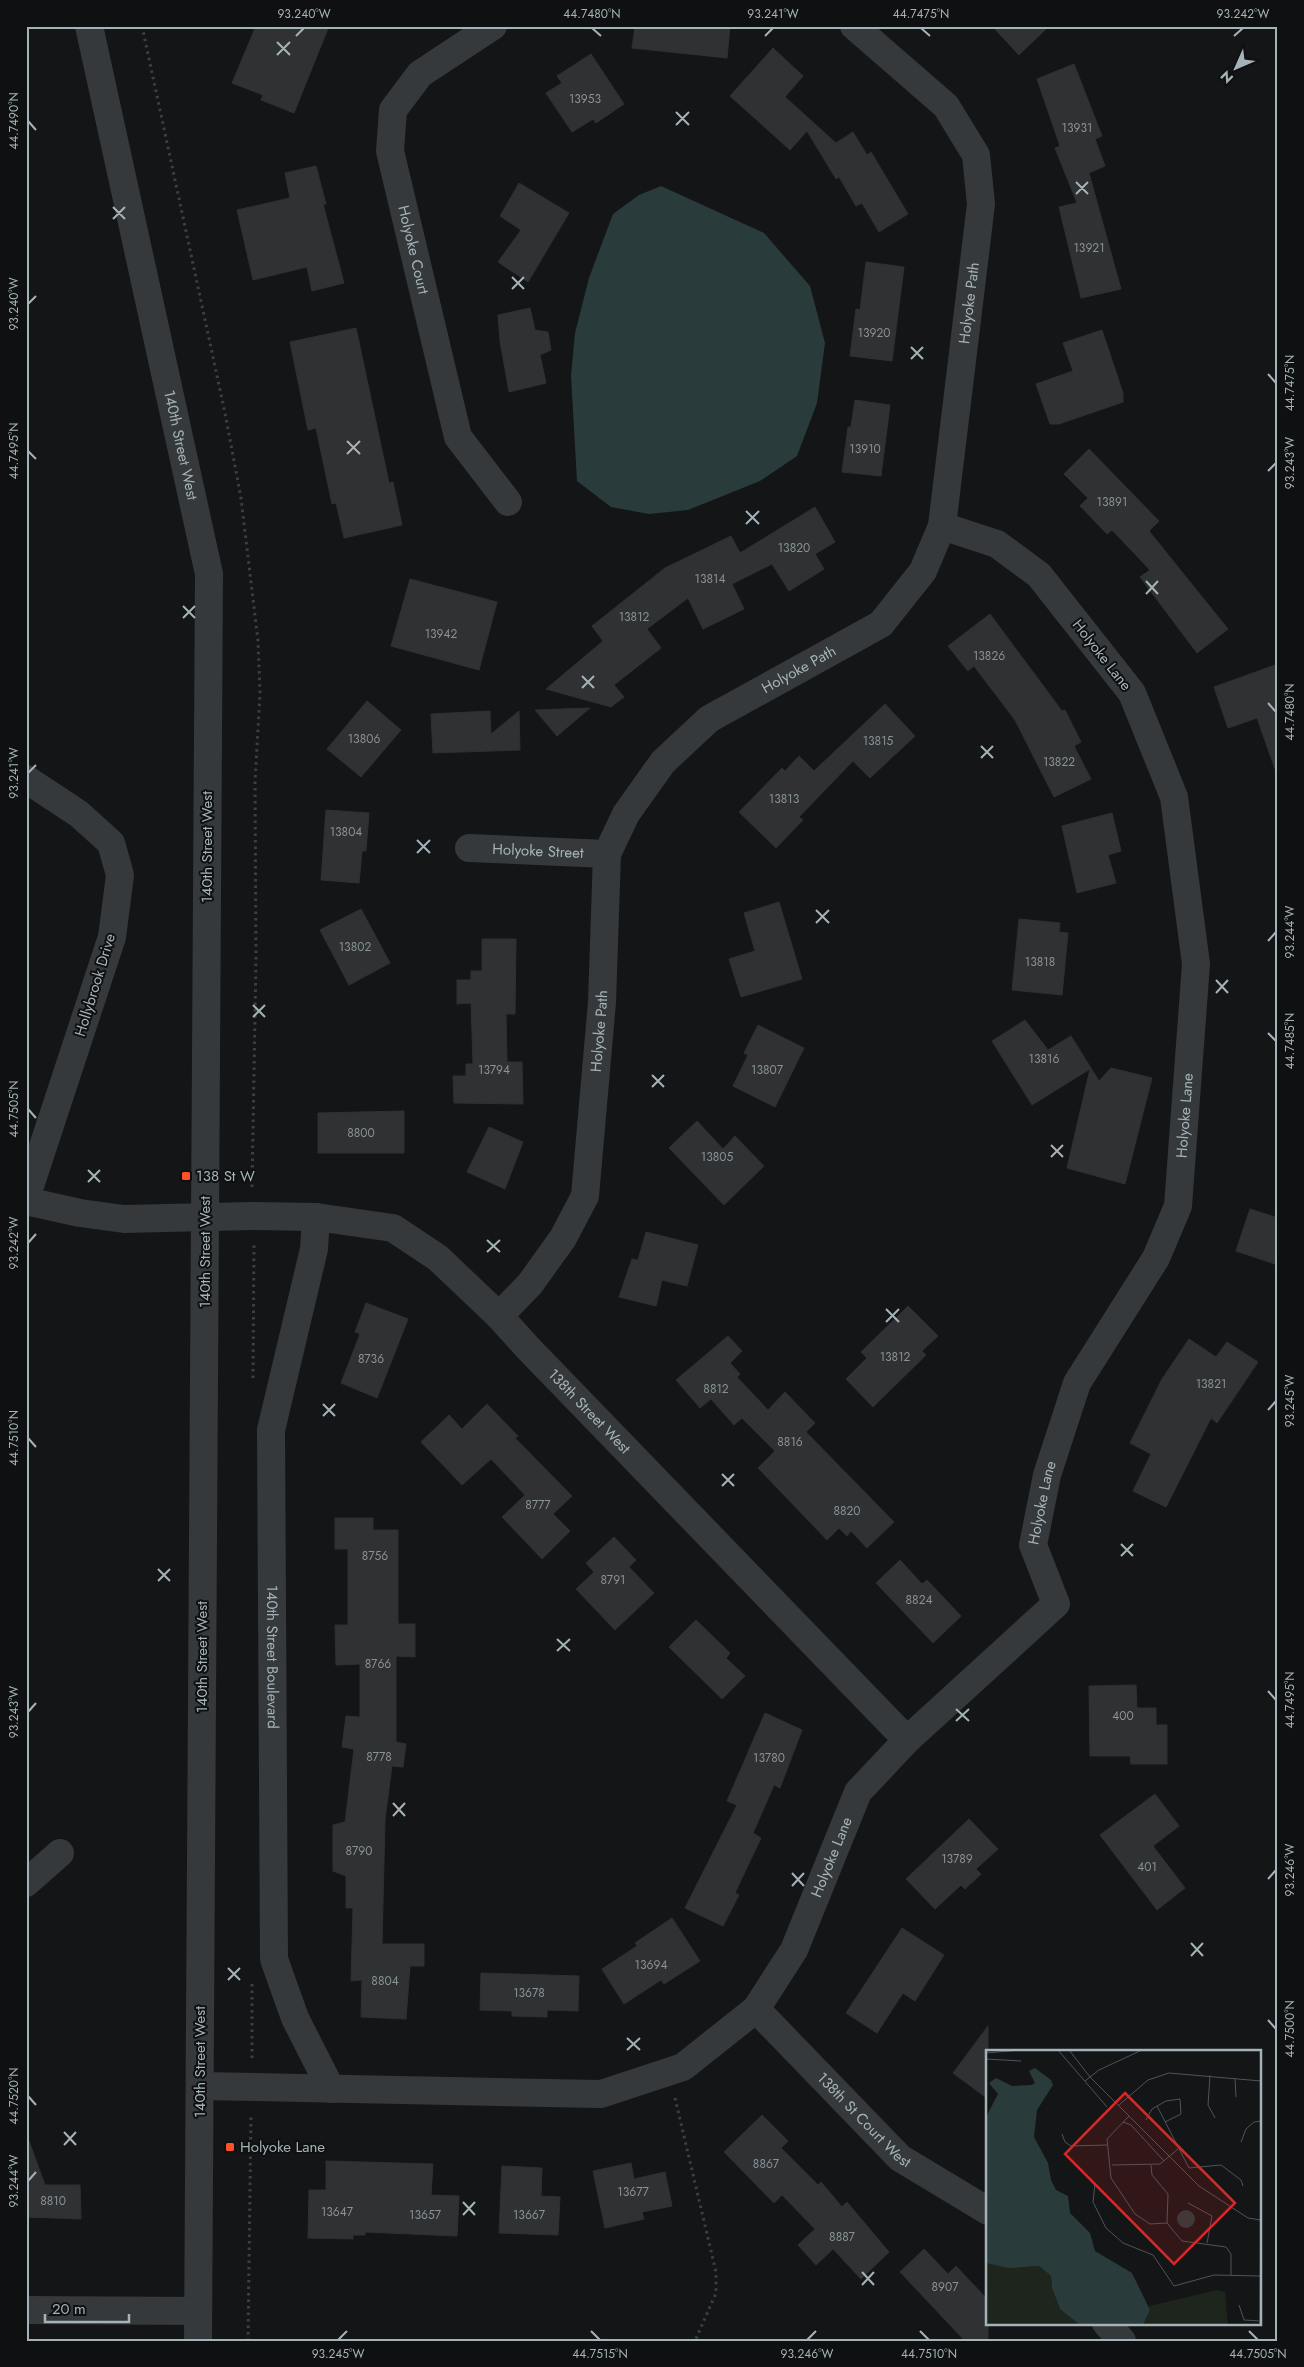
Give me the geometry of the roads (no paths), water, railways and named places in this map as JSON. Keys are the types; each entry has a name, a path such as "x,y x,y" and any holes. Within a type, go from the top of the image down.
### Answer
{"street":[{"name":"140th Street West","path":"90,26 209,574 198,2341"},
{"name":"Holyoke Court","path":"493,26 420,74 393,110 390,151 458,437 508,502"},
{"name":"Holyoke Path","path":"499,1316 530,1284 563,1238 584,1196 602,1002 607,854 626,814 663,762 709,720 881,624 923,571 942,526 981,204 976,154 946,106 854,26"},
{"name":"Holyoke Lane","path":"200,2086 601,2094 683,2067 756,2009 794,1950 858,1792 907,1740 1056,1604 1033,1545 1047,1475 1077,1383 1156,1258 1178,1206 1196,964 1174,797 1132,694 1039,575 996,544 942,526"},
{"name":"Hollybrook Drive","path":"26,779 79,814 111,843 120,875 112,938 26,1199"},
{"name":"Holyoke Street","path":"469,848 607,854"},
{"name":"138th Street West","path":"26,1199 80,1213 124,1219 205,1216 316,1218 393,1228 438,1258 499,1316 527,1348 907,1740"},
{"name":"140th Street Boulevard","path":"316,1218 314,1250 270,1430 274,1959 295,2018 331,2089"},
{"path":"26,1883 60,1852"},
{"name":"138th St Court West","path":"756,2009 900,2158 986,2211"},
{"path":"26,2310 198,2311"},
{"path":"1107,2324 1122,2341"}],"place":[{"name":"138 St W","path":"186,1176"},
{"name":"Holyoke Lane","path":"230,2147"}]}
